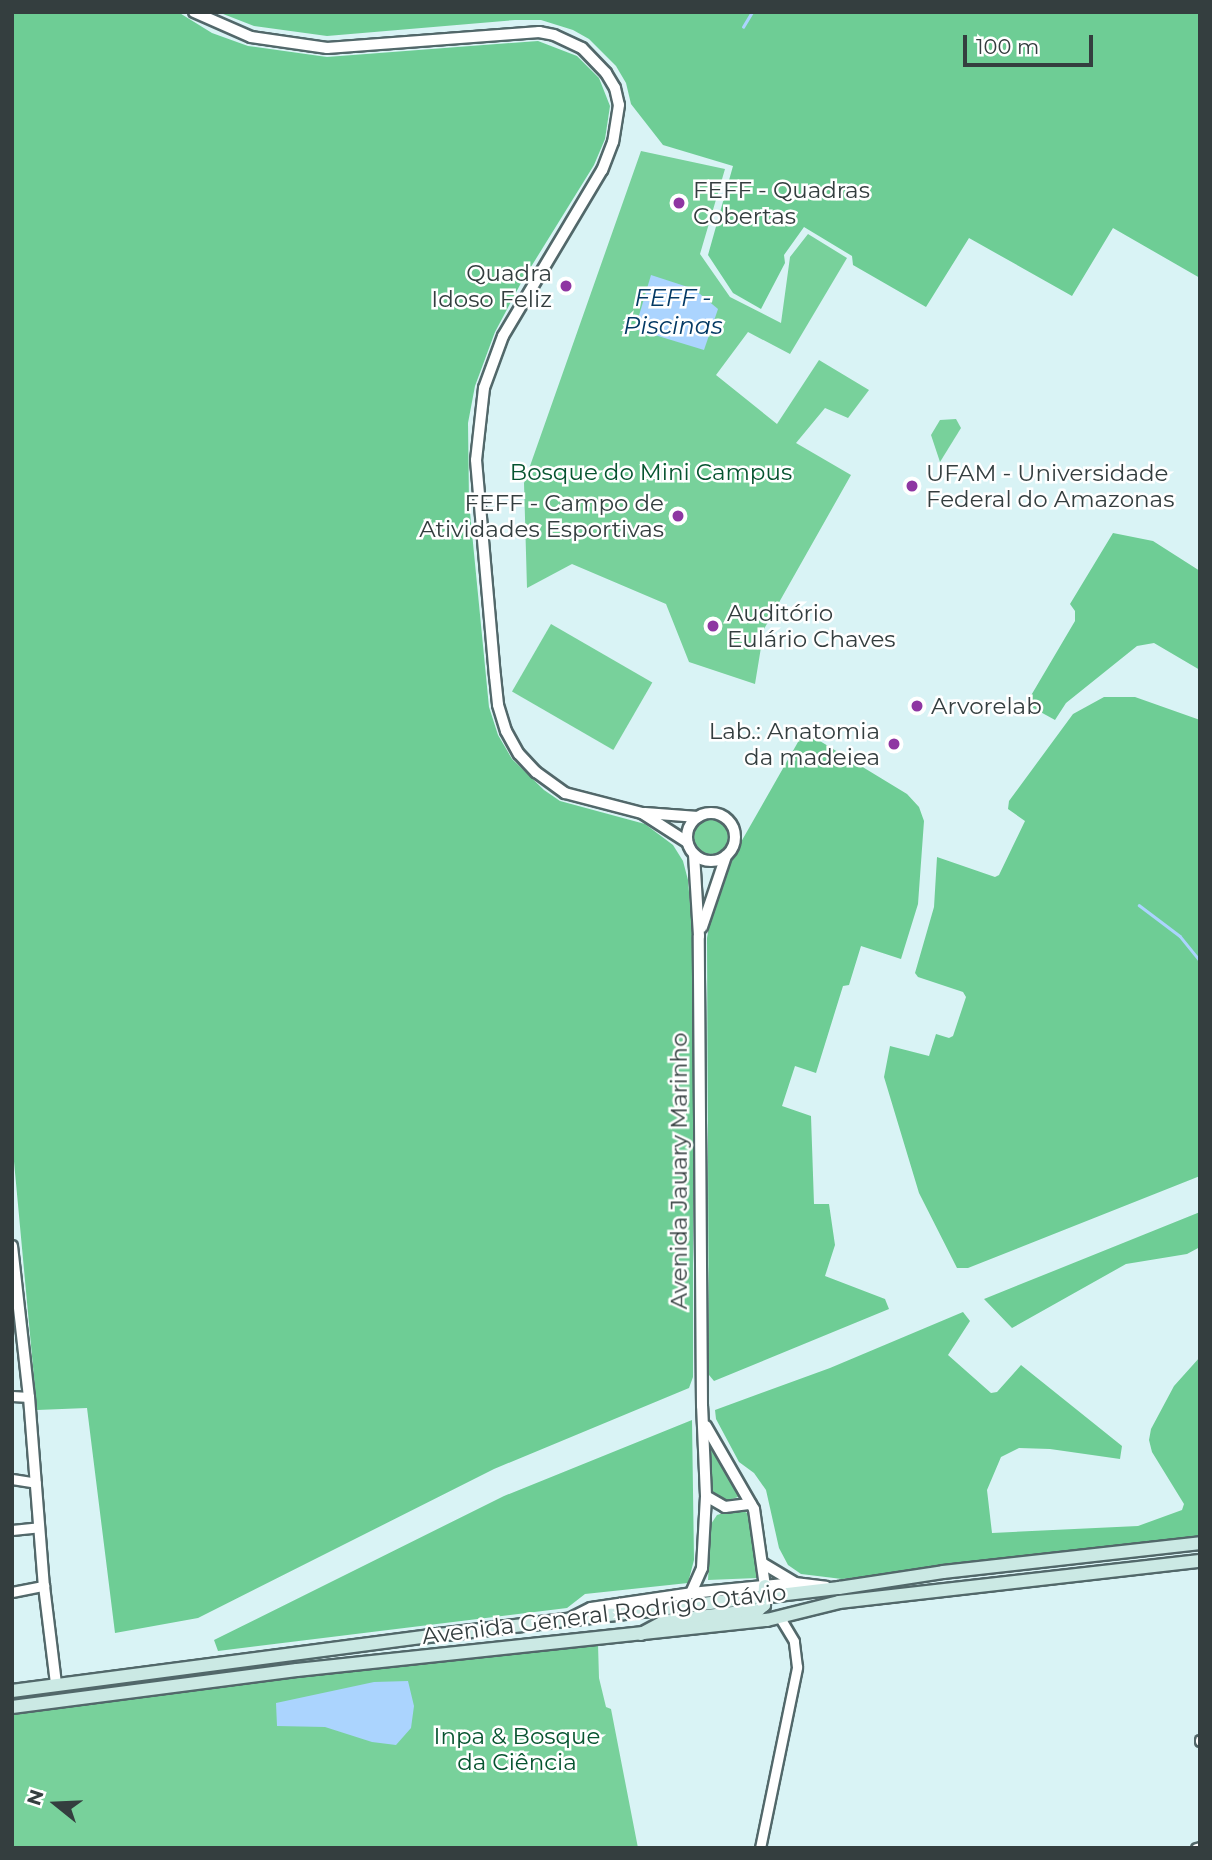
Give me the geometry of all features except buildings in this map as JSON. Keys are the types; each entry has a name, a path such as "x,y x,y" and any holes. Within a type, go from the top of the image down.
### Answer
{"main road":[{"name":"Avenida General Rodrigo Otávio","path":"12,1691 564,1622 765,1592 839,1588 943,1572 1200,1543"},
{"name":"Avenida General Rodrigo Otávio","path":"12,1707 298,1670 780,1618 839,1602 1200,1561"},
{"path":"640,1634 665,1621 758,1610 764,1605 765,1592"}],"street":[{"path":"194,12 251,37 327,48 539,32 554,34 582,48 606,73 615,88 620,105 618,124 602,170 529,287 487,372 477,424 476,460 498,705 506,731 519,754 536,772 565,793 642,813 698,817 709,814 727,820 734,833 728,854 715,861 694,854 687,842 642,813"},
{"path":"687,842 689,828 698,817"},
{"name":"Avenida Jauary Marinho","path":"691,1593 702,1568 706,1496 702,1406 699,936 694,854"},
{"name":"Avenida Jauary Marinho","path":"699,936 712,890 728,854"},
{"path":"12,1249 56,1685"},
{"path":"12,1396 29,1397"},
{"name":"Avenida Jauary Marinho","path":"702,1406 710,1439 751,1504 758,1524 765,1592"},
{"path":"12,1479 36,1483"},
{"path":"706,1496 725,1507"},
{"path":"705,1518 725,1507 751,1504"},
{"path":"12,1530 39,1527"},
{"path":"762,1563 795,1583"},
{"name":"Avenida General Rodrigo Otávio","path":"564,1622 590,1608 691,1593 765,1592 795,1583 839,1588"},
{"path":"12,1592 44,1586"},
{"path":"760,1848 797,1667 794,1641 780,1618"}],"green space":[{"path":"12,12 178,12 212,33 248,46 327,57 538,41 577,56 599,78 610,106 605,139 594,165 521,283 495,332 475,386 468,423 469,502 489,707 498,735 512,759 544,790 560,801 645,824 673,845 683,861 688,880 693,940 693,1377 689,1388 494,1469 198,1618 115,1633 87,1408 37,1410 12,1140"},
{"path":"218,12 1200,12 1200,278 1113,228 1072,296 969,238 926,307 853,265 852,256 804,227 784,255 785,263 761,309 733,293 708,255 733,166 663,145 631,104 626,83 616,66 589,39 573,30 541,20 515,20 327,36 254,26"},
{"name":"Bosque do Mini Campus","path":"641,151 725,169 700,254 730,297 781,323 790,257 808,234 847,258 790,354 748,332 716,375 777,424 819,360 869,390 848,418 825,408 796,443 851,475 764,629 755,684 689,662 666,604 572,564 527,588 524,483"},
{"path":"956,419 961,428 940,462 931,435 940,420"},
{"path":"1113,533 1153,541 1200,571 1200,670 1154,643 1137,646 1066,703 1055,720 1026,704 1075,621 1075,611 1070,604"},
{"path":"551,624 652,682 613,750 512,692"},
{"path":"1104,697 1135,697 1200,720 1200,1176 968,1268 957,1268 919,1193 884,1077 890,1046 929,1056 936,1034 949,1038 953,1036 966,997 963,992 918,977 915,973 934,907 937,857 995,877 999,875 1025,821 1008,809 1009,801 1073,714"},
{"path":"802,735 810,735 907,794 919,807 924,821 918,904 901,959 861,946 849,985 843,986 816,1073 795,1066 782,1106 811,1116 814,1204 829,1204 835,1245 825,1276 885,1299 889,1309 714,1381 709,1375 707,938 713,904 737,849"},
{"path":"711,820 723,825 728,837 723,849 711,854 699,849 694,837 699,825"},
{"path":"1200,1212 1200,1247 1187,1254 1126,1264 1012,1328 984,1299"},
{"path":"963,1312 970,1321 948,1355 991,1393 997,1392 1021,1365 1122,1446 1120,1459 1050,1449 1019,1448 1001,1457 987,1490 992,1533 1138,1526 1182,1510 1184,1504 1152,1452 1149,1440 1151,1429 1174,1386 1200,1357 1200,1536 842,1579 801,1574 788,1565 779,1548 766,1490 754,1473 739,1462 716,1419 715,1410 830,1368"},
{"path":"692,1420 694,1560 688,1583 585,1594 567,1608 218,1651 214,1640 504,1496"},
{"path":"708,1444 711,1444 741,1496 726,1501 707,1491"},
{"path":"733,1510 744,1511 752,1517 757,1578 708,1580 711,1524 717,1515"},
{"name":"Inpa & Bosque da Ciência","path":"598,1644 599,1678 606,1707 611,1709 638,1848 12,1848 12,1715 278,1678 472,1658 527,1649"}],"water":[{"name":"FEFF - Piscinas","path":"651,275 694,289 718,309 704,350 635,329"},
{"path":"408,1681 414,1706 411,1728 396,1745 372,1742 325,1727 277,1726 276,1703 374,1682"}],"waterway":[{"path":"743,27 752,12"},
{"path":"1139,905 1180,936 1200,961"}],"place":[{"name":"FEFF - Quadras Cobertas","path":"679,203"},
{"name":"Quadra Idoso Feliz","path":"566,286"},
{"name":"UFAM - Universidade Federal do Amazonas","path":"912,486"},
{"name":"FEFF - Campo de Atividades Esportivas","path":"678,516"},
{"name":"Auditório Eulário Chaves","path":"713,626"},
{"name":"Arvorelab","path":"917,706"},
{"name":"Lab.: Anatomia da madeiea","path":"894,744"}]}
